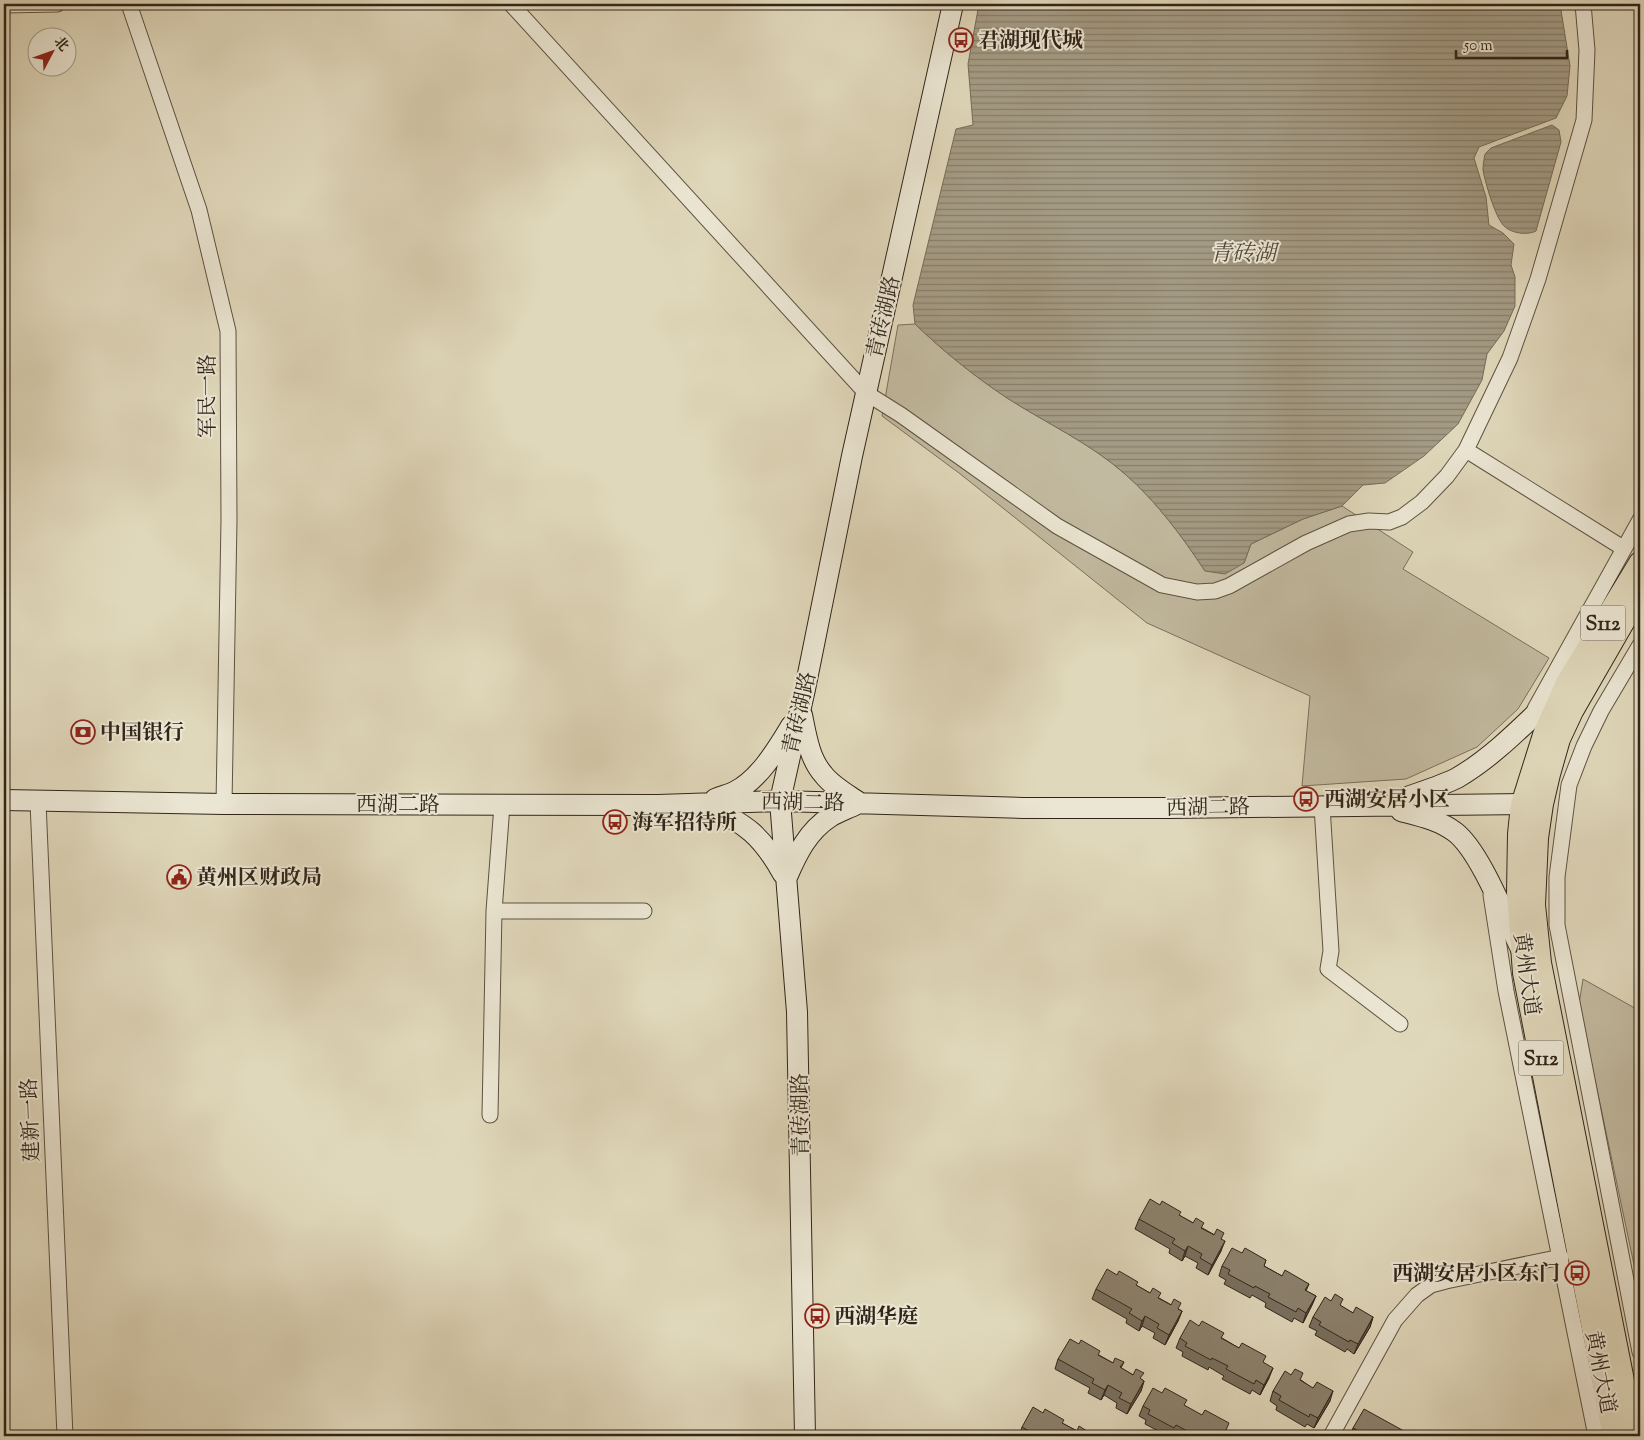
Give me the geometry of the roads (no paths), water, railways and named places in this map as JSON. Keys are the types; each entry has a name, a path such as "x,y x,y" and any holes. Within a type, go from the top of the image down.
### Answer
{"main road":[{"name":"青砖湖路","path":"805,1436 797,1012 780,801 866,393 952,4"},
{"name":"黄州大道","path":"1634,1436 1540,963 1534,905 1538,838 1532,804 1544,735 1567,683 1640,563"},
{"name":"黄州大道","path":"1614,1436 1524,973 1518,893 1519,834 1566,725 1595,670 1640,593"},
{"path":"1382,806 1455,778 1484,760 1567,683"},
{"path":"800,709 809,746 822,773 840,790 860,803"},
{"path":"700,804 735,792 758,774 778,749 800,709"},
{"name":"西湖二路","path":"4,800 224,804 502,805 658,805 780,801 1023,808 1532,804"},
{"path":"786,879 798,853 812,832 830,817 860,803"},
{"path":"700,804 731,817 755,834 772,854 786,879"},
{"path":"1382,806 1430,819 1455,832 1472,849 1522,953"}],"street":[{"path":"4,5 57,4"},
{"name":"军民一路","path":"129,4 199,210 228,331 229,520 224,804"},
{"path":"511,4 866,393 901,415 1057,526 1162,585 1197,592 1215,591 1229,586 1306,543 1348,524 1369,521 1388,522 1402,517 1422,502 1446,476 1466,450 1513,349 1538,279 1584,120 1587,50 1583,4"},
{"path":"1466,450 1624,548"},
{"path":"1528,720 1640,520"},
{"path":"1640,645 1601,711 1584,746 1569,785 1557,877 1557,925 1640,1352"},
{"name":"建新一路","path":"38,802 65,1436"},
{"path":"490,1115 494,911 502,805"},
{"path":"1322,806 1331,951 1328,969 1400,1024"},
{"path":"1488,881 1506,991 1596,1436"},
{"path":"494,911 644,911"},
{"path":"1331,1436 1395,1320 1417,1295 1432,1285 1439,1283 1561,1257"}],"water":[{"name":"青砖湖","path":"979,4 1560,4 1570,66 1567,96 1556,118 1479,147 1474,158 1486,197 1489,225 1503,233 1514,244 1511,265 1515,277 1515,306 1504,331 1487,354 1482,380 1458,424 1424,456 1385,483 1363,485 1342,506 1303,519 1251,544 1244,563 1225,574 1205,571 1168,520 1125,474 1083,443 995,390 937,344 915,324 913,305 956,129 973,125 968,64"},
{"path":"1552,125 1559,130 1561,142 1536,231 1527,233 1512,231 1501,222 1493,204 1483,170 1485,154 1491,148"}],"place":[{"name":"君湖现代城","path":"961,40"},
{"name":"中国银行","path":"83,732"},
{"name":"西湖安居小区","path":"1306,799"},
{"name":"海军招待所","path":"615,822"},
{"name":"黄州区财政局","path":"179,877"},
{"name":"西湖安居小区东门","path":"1577,1273"},
{"name":"西湖华庭","path":"817,1316"}]}
